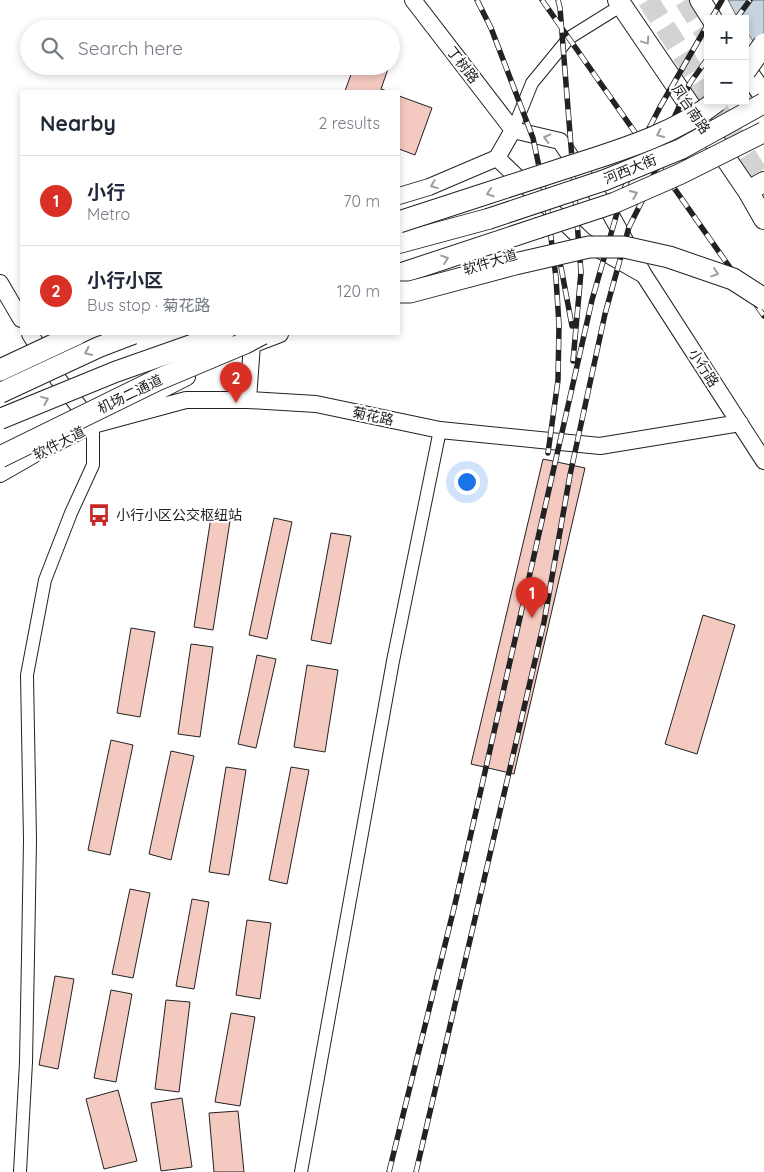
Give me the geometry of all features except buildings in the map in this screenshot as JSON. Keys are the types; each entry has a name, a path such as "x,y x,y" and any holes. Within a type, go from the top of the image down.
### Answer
{"highway":[{"path":"750,71 764,44"},
{"path":"400,222 619,150 677,126 712,105"},
{"path":"400,292 410,292 515,264 589,247 624,247 669,257 732,279 764,299"},
{"path":"0,370 76,335"},
{"name":"机场二通道","path":"0,457 157,380 257,339"}],"main road":[{"path":"700,0 709,15"},
{"name":"凤台南路","path":"620,3 700,106 756,187 764,219"},
{"path":"750,71 764,96"},
{"name":"河西大街","path":"400,243 488,219 605,180 681,149 764,103"},
{"name":"河西大街","path":"538,228 614,203 680,174 764,132"},
{"name":"软件大道","path":"400,274 538,228"},
{"path":"0,393 99,346 130,335"},
{"path":"0,418 115,372 220,335"}],"street":[{"name":"丁树路","path":"412,0 514,130"},
{"path":"400,196 430,186 497,158 514,130 532,83 569,38 620,3"},
{"name":"小行路","path":"514,130 560,141 611,215 644,275 764,461"},
{"name":"小行路","path":"497,158 584,241 644,275"},
{"name":"软件大道","path":"400,292 511,255 584,241"},
{"path":"0,283 20,317"},
{"path":"20,1172 26,1062 30,849 27,675 45,580 93,465 93,425 58,379 31,335"},
{"path":"0,375 82,335"},
{"name":"软件大道","path":"0,474 40,451 257,339 275,335"},
{"path":"248,400 257,339"},
{"name":"菊花路","path":"93,425 186,400 248,400 316,404 440,430 600,446 740,423"},
{"path":"301,1172 393,661 440,430"}],"shaded area":[{"path":"728,0 764,0 764,58 749,35 749,15 736,15"}],"tunnel":[{"path":"648,0 704,89"},
{"path":"685,0 704,31"},
{"path":"749,102 764,126"},
{"path":"715,105 764,184"}],"railway":[{"path":"477,0 491,28 533,138 547,205 556,278 559,325 558,380 548,453"},
{"path":"542,0 764,316"},
{"path":"558,0 581,272 573,361"},
{"path":"713,15 722,0"},
{"path":"739,15 750,0"},
{"path":"389,1172 455,904 592,300 621,199 637,152 660,107 704,31"},
{"path":"416,1172 544,622 570,475 605,314 629,227 651,183 668,131 690,83 707,60"},
{"path":"561,267 572,326"}],"place":[{"name":"小行小区","path":"236,403"},
{"name":"小行小区公交枢纽站","path":"99,515"},
{"name":"小行","path":"532,618"}]}
